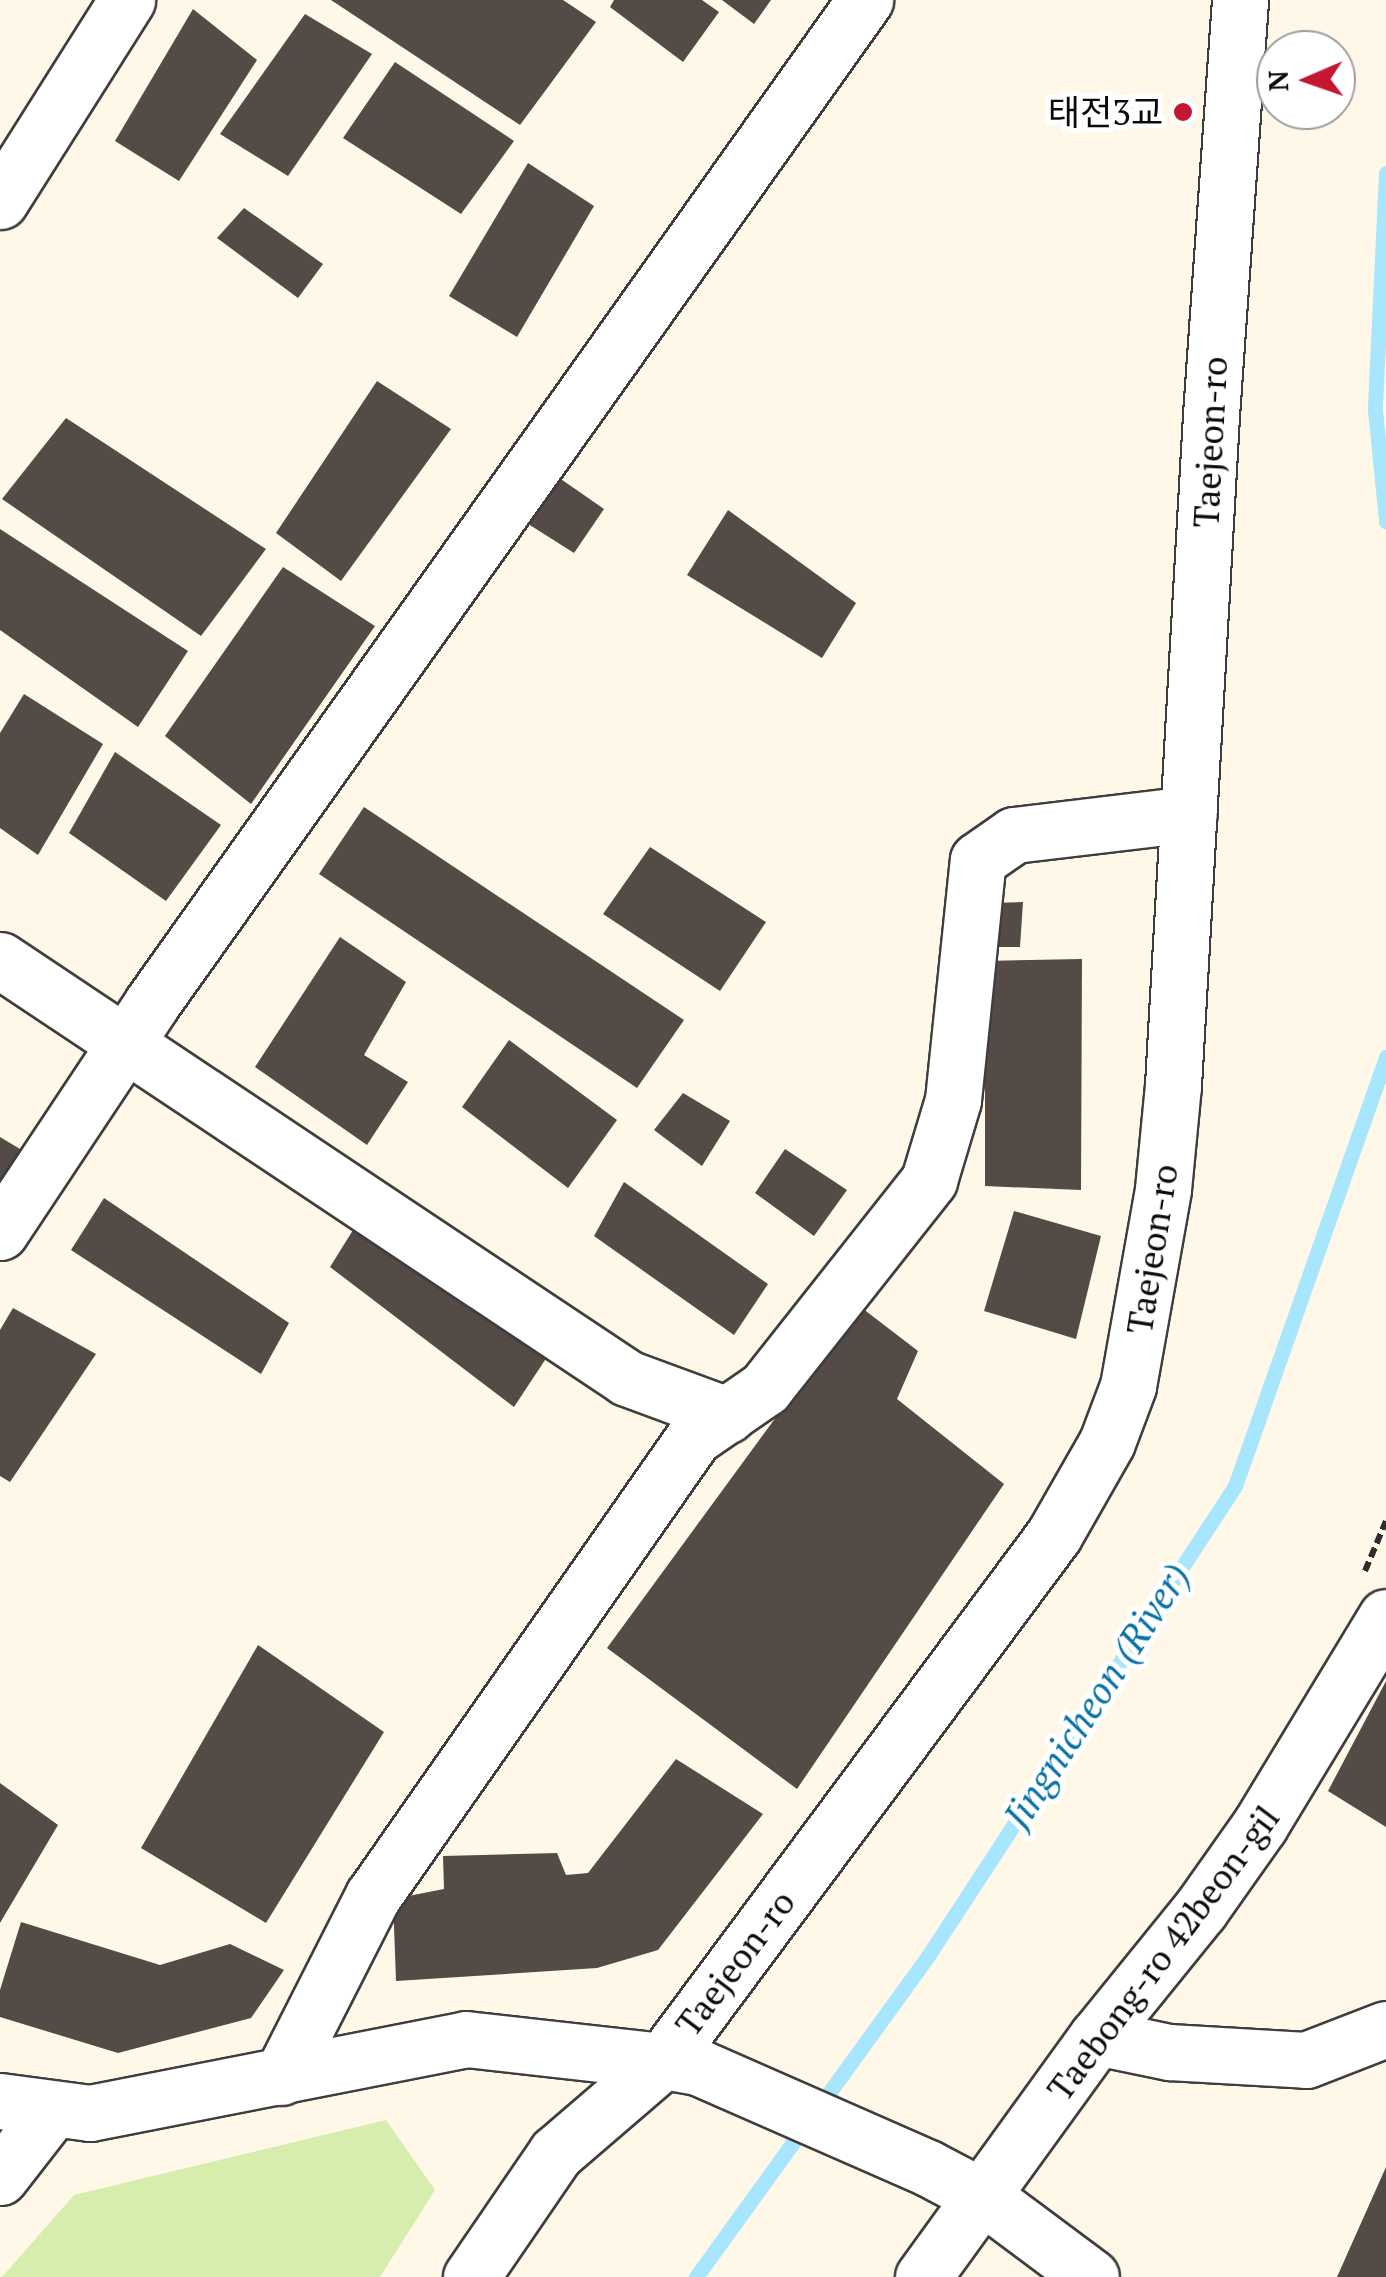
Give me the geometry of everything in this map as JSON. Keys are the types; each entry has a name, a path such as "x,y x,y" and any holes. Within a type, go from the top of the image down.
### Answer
{"street":[{"path":"0,201 127,0"},
{"path":"0,1232 125,1044 865,0"},
{"name":"Taejeon-ro","path":"470,2277 556,2153 680,2064 1054,1536 1108,1442 1128,1386 1163,1189 1240,0"},
{"path":"281,2077 373,1896 694,1438 766,1388 930,1180 953,1100 978,860 1014,835 1189,814"},
{"path":"0,960 627,1378 727,1415"},
{"name":"Taebong-ro 42beon-gil","path":"923,2277 984,2198 1097,2037 1200,1910 1260,1825 1386,1617"},
{"path":"1097,2037 1169,2052 1306,2060 1386,2029"},
{"path":"0,2177 26,2105 90,2113 466,2039 680,2064 928,2168 984,2198 1092,2277"}],"green space":[{"path":"386,2120 435,2190 380,2277 2,2277 74,2195"}],"building":[{"path":"331,0 563,0 596,22 520,125"},
{"path":"614,0 702,0 719,12 683,62 610,7"},
{"path":"722,0 771,0 754,24"},
{"path":"193,9 257,60 179,181 115,141"},
{"path":"305,14 372,54 288,176 220,134"},
{"path":"395,62 514,141 461,214 343,138"},
{"path":"528,163 594,206 517,337 449,296"},
{"path":"244,208 323,264 298,298 217,238"},
{"path":"377,381 451,429 341,581 276,533"},
{"path":"66,418 266,549 201,636 2,499"},
{"path":"545,468 604,509 574,553 514,515"},
{"path":"728,510 856,603 822,658 687,575"},
{"path":"0,529 188,651 138,727 0,630"},
{"path":"283,567 375,626 251,804 165,736"},
{"path":"24,694 103,744 38,855 0,828 0,733"},
{"path":"115,752 221,825 166,901 69,833"},
{"path":"364,807 684,1020 637,1088 319,874"},
{"path":"650,847 766,922 720,991 603,914"},
{"path":"1023,902 1020,947 990,947 990,903"},
{"path":"340,937 406,982 364,1055 408,1082 367,1145 255,1067"},
{"path":"1082,959 1081,1190 985,1186 985,961"},
{"path":"509,1040 617,1120 568,1188 462,1107"},
{"path":"683,1093 730,1121 702,1166 654,1130"},
{"path":"0,1137 25,1152 0,1187"},
{"path":"785,1149 847,1190 814,1236 755,1193"},
{"path":"624,1182 768,1284 734,1335 594,1236"},
{"path":"104,1198 289,1323 261,1374 71,1250"},
{"path":"1014,1211 1101,1236 1076,1339 984,1311"},
{"path":"358,1222 549,1354 514,1407 330,1267"},
{"path":"858,1305 918,1351 897,1399 1004,1484 797,1789 607,1648"},
{"path":"13,1308 96,1354 10,1482 0,1476 0,1330"},
{"path":"258,1645 384,1732 266,1923 141,1848"},
{"path":"1386,1681 1386,1827 1328,1791"},
{"path":"676,1759 763,1814 658,1950 597,1968 396,1981 393,1899 444,1889 443,1856 557,1853 566,1875 588,1873"},
{"path":"0,1783 58,1825 0,1923"},
{"path":"21,1922 160,1965 230,1944 284,1970 251,2018 118,2053 0,2017 0,1990"},
{"path":"1386,2167 1386,2277 1337,2277"}],"waterway":[{"name":"Jingnicheon (River)","path":"1386,173 1375,410 1386,521"},
{"name":"Jingnicheon (River)","path":"818,2108 928,1956 1235,1486 1386,1057"},
{"name":"Jingnicheon (River)","path":"696,2277 805,2126"}],"place":[{"name":"태전3교","path":"1183,112"}]}
